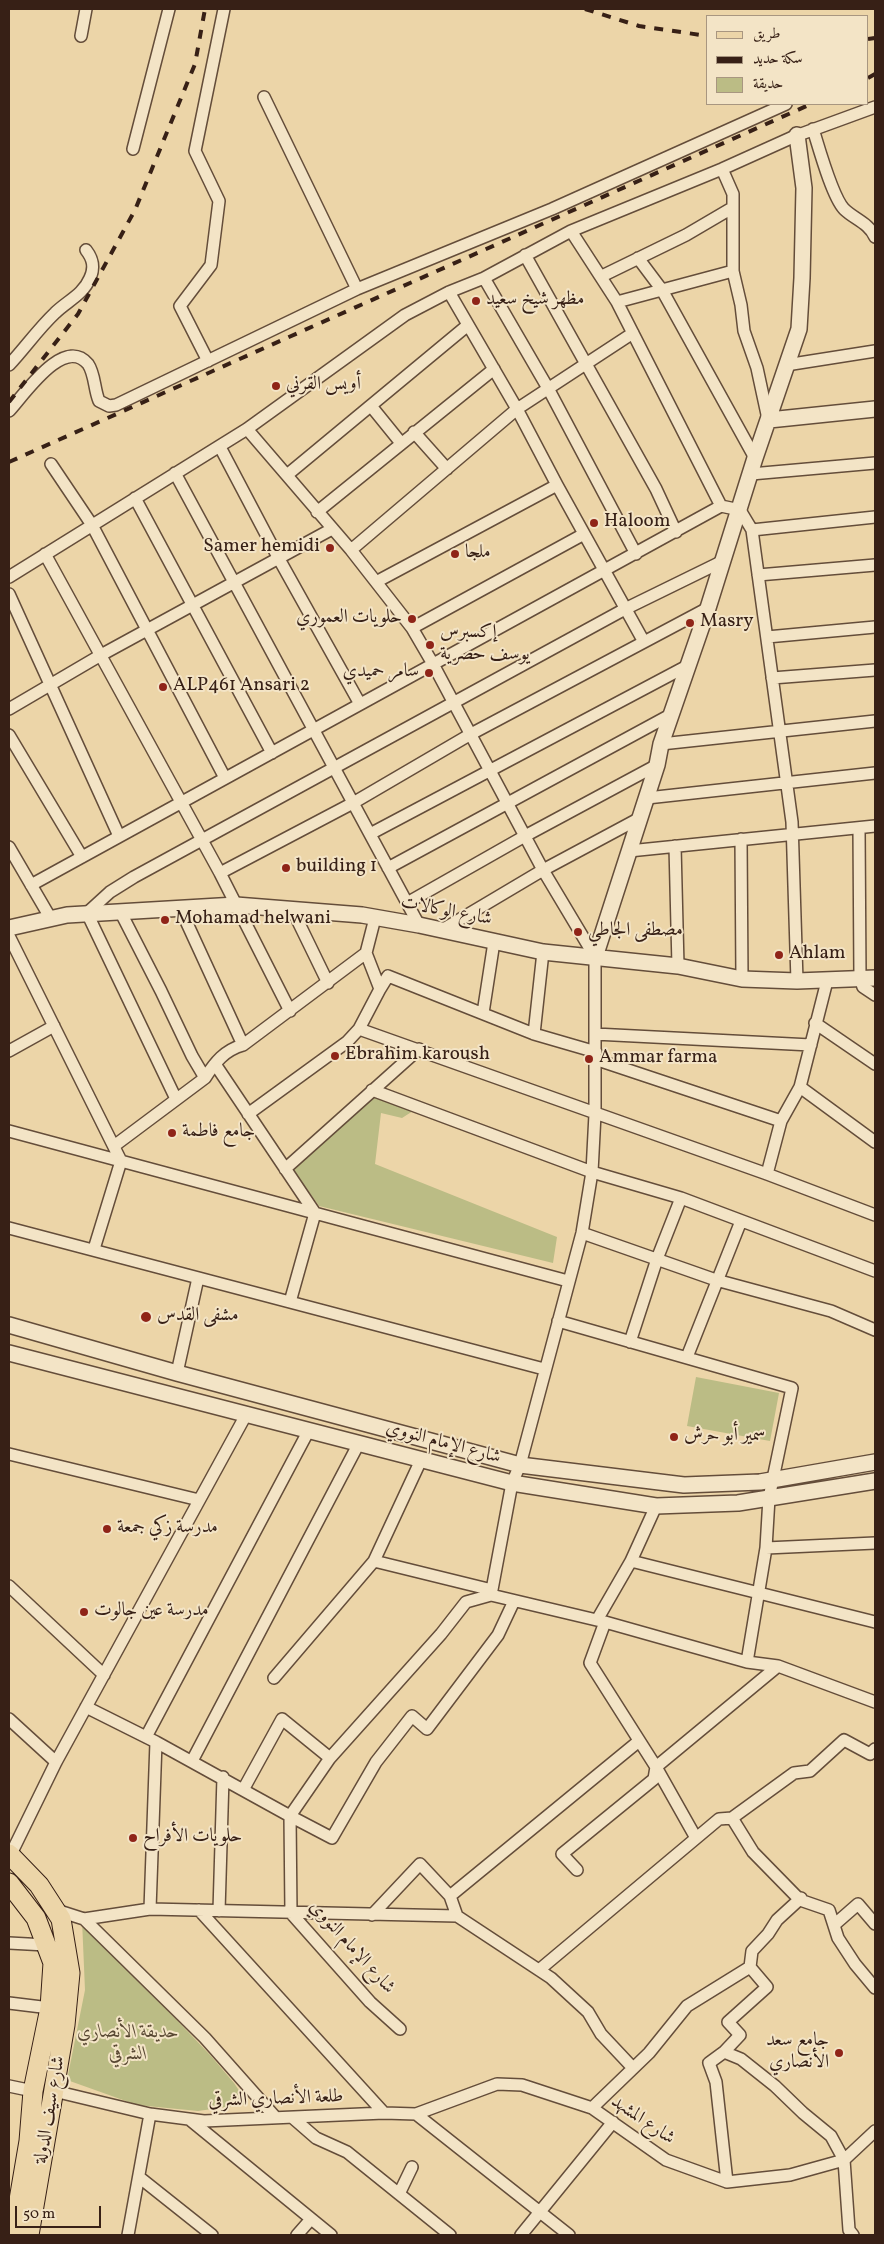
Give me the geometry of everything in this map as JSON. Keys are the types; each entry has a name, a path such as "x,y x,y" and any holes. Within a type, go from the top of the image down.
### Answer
{"main road":[{"name":"شارع سيف الدولة","path":"9,1855 39,1885 61,1919 70,1973 65,2025 29,2235"},
{"name":"شارع سيف الدولة","path":"9,1883 36,1918 53,1963 50,2008 33,2091 29,2141 13,2235"}],"street":[{"path":"81,36 86,9"},
{"path":"133,148 169,9"},
{"path":"208,361 180,306 211,265 218,202 195,150 224,9"},
{"path":"264,97 357,289"},
{"path":"9,411 51,365 63,357 78,357 89,366 100,401 109,406 116,405 357,289 552,209 784,105"},
{"path":"9,577 220,447 405,315 449,292 484,278 571,231 722,169 797,135 875,106"},
{"path":"813,130 828,175 843,208 872,229 875,237"},
{"path":"492,1592 512,1483 520,1465 544,1369 582,1233 592,1172 596,1056 594,957 647,798 661,744 708,608 755,458 799,329 804,188 797,135"},
{"path":"722,169 733,194 733,271 741,305 744,331 757,368 769,420"},
{"path":"602,276 686,235 732,208"},
{"path":"571,231 602,276 617,302 721,506"},
{"path":"9,364 54,313 84,289 93,267 92,258 86,250"},
{"path":"525,255 656,489 676,532"},
{"path":"638,258 662,290 755,458"},
{"path":"617,302 733,271"},
{"path":"484,278 549,390 636,554"},
{"path":"449,292 517,409 644,642"},
{"path":"287,475 468,325"},
{"path":"351,550 517,409 549,390 633,333"},
{"path":"786,365 875,351"},
{"path":"317,512 494,369"},
{"path":"371,406 401,443"},
{"path":"769,420 875,409"},
{"path":"247,428 351,550 412,628 454,702 543,870 594,957"},
{"path":"414,432 447,469"},
{"path":"220,447 279,559 360,704"},
{"path":"751,474 875,463"},
{"path":"51,464 92,525 225,778"},
{"path":"175,473 419,925"},
{"path":"376,582 557,485"},
{"path":"135,498 272,753"},
{"path":"31,885 433,664 605,572 721,506 740,510 752,530 793,834 797,981"},
{"path":"752,530 875,517"},
{"path":"9,709 101,655 332,529"},
{"path":"412,628 584,534"},
{"path":"45,554 220,872 290,1011"},
{"path":"176,1099 87,913 118,887 625,609 723,561"},
{"path":"758,575 875,565"},
{"path":"9,594 119,836"},
{"path":"220,872 353,803 471,734 708,608"},
{"path":"767,637 875,627"},
{"path":"370,834 687,666"},
{"path":"772,678 875,670"},
{"path":"388,868 672,714"},
{"path":"661,744 875,721"},
{"path":"9,735 82,857"},
{"path":"407,903 525,836 657,765"},
{"path":"647,798 787,781 875,773"},
{"path":"442,930 543,870 640,818"},
{"path":"630,852 875,826"},
{"path":"859,828 868,978 863,987 875,995"},
{"path":"741,840 742,979"},
{"path":"675,846 678,966"},
{"path":"9,847 51,920"},
{"name":"شارع الوكالات","path":"9,928 67,915 236,904 375,918 419,925 544,952 678,966 742,979 827,981 868,978"},
{"path":"180,908 244,1045"},
{"path":"292,909 328,982"},
{"path":"120,911 192,1056 205,1078"},
{"path":"375,918 366,953 380,989"},
{"path":"10,942 121,1161 94,1249"},
{"path":"483,1013 494,942"},
{"path":"534,1034 544,952"},
{"path":"114,1146 205,1078 214,1064 230,1049 244,1045 366,953"},
{"path":"248,1114 347,1042 359,1029 388,976 534,1034 781,1121"},
{"path":"766,1174 781,1121 800,1087 827,981"},
{"path":"816,1023 875,1064"},
{"path":"9,1051 54,1026"},
{"path":"359,1029 766,1174 875,1215"},
{"path":"595,1034 811,1045"},
{"path":"285,1169 419,1049"},
{"path":"214,1064 315,1214 290,1302"},
{"path":"800,1087 875,1142"},
{"path":"372,1090 592,1172 682,1198 875,1272"},
{"path":"9,1131 568,1281"},
{"path":"630,1342 657,1260 682,1198"},
{"path":"688,1357 716,1280 741,1221"},
{"path":"9,1228 544,1369"},
{"path":"582,1233 716,1280 831,1311 875,1330"},
{"path":"177,1373 198,1278"},
{"path":"558,1321 792,1388 772,1479 766,1548 747,1662"},
{"path":"9,1325 177,1373 520,1465 684,1485 772,1479 875,1462"},
{"name":"شارع الإمام النووي","path":"9,1353 512,1483 656,1506 738,1503 875,1481"},
{"path":"9,1855 56,1762 247,1413"},
{"path":"150,1909 151,1739 309,1430"},
{"path":"192,1761 359,1443"},
{"path":"9,1454 200,1500"},
{"path":"274,1678 374,1561 421,1460"},
{"path":"656,1506 601,1621 590,1663 656,1767 696,1838"},
{"path":"766,1548 875,1543"},
{"path":"374,1561 492,1592 514,1601 601,1621 747,1662 778,1666 875,1702"},
{"path":"631,1561 759,1594 873,1618"},
{"path":"9,1586 104,1675"},
{"path":"290,1816 330,1758 441,1634 466,1602 492,1592"},
{"path":"86,1707 151,1739 332,1838 376,1762 412,1716 427,1729 498,1635 514,1601"},
{"path":"577,1870 562,1854 654,1779 656,1767 778,1666"},
{"path":"9,1719 56,1762"},
{"path":"243,1790 282,1719 330,1758"},
{"path":"450,1896 639,1740"},
{"path":"539,1970 719,1819 732,1818 794,1773 810,1771 844,1740 870,1754 875,1749"},
{"path":"219,1911 223,1778"},
{"name":"شارع الإمام النووي","path":"290,1816 291,1913 370,2002 400,2029"},
{"path":"732,1818 753,1852 800,1899 829,1910 838,1938 855,1964 875,1988"},
{"path":"372,1915 420,1864 450,1896 457,1916"},
{"path":"728,2182 716,2082 708,2062 724,2052 740,2035 728,2022 768,1987 750,1967 752,1951 768,1934 777,1920 800,1899"},
{"path":"834,1925 858,1904 875,1924"},
{"path":"56,1910 84,1919 150,1909 457,1916 551,1978 588,2012 601,2034 633,2068"},
{"path":"200,1910 384,2114"},
{"path":"84,1919 205,2038 276,2118"},
{"path":"9,1943 46,1946"},
{"path":"592,2108 649,2053 687,2006 750,1967"},
{"path":"9,2003 50,2008"},
{"path":"724,2052 740,2059 775,2086 831,2136 844,2160 850,2230 853,2235"},
{"name":"طلعة الأنصاري الشرقي","path":"54,2091 150,2114 204,2121 416,2114 497,2084"},
{"name":"شارع المشهد","path":"497,2084 522,2085 592,2108 666,2160 728,2182 790,2175 844,2160 875,2131"},
{"path":"9,2086 33,2091"},
{"path":"128,2235 150,2114"},
{"path":"416,2114 569,2235"},
{"path":"293,2118 316,2138 347,2152 450,2235"},
{"path":"188,2119 330,2235"},
{"path":"521,2235 613,2122"},
{"path":"399,2194 412,2167"},
{"path":"139,2177 212,2235"},
{"path":"297,2235 311,2219"}],"green space":[{"path":"375,1096 413,1111 402,1118 381,1113 375,1164 557,1237 553,1263 319,1206 292,1168"},
{"path":"696,1377 779,1393 770,1441 687,1426"},
{"name":"حديقة الأنصاري الشرقي","path":"82,1920 211,2056 234,2083 248,2104 198,2111 137,2105 67,2080 85,1990"}],"railway":[{"path":"9,402 78,314 135,210 195,64 205,9"},
{"path":"585,9 639,26 706,36"},
{"path":"869,39 875,38"},
{"path":"869,77 875,74"},
{"path":"9,462 809,105"}],"place":[{"name":"مظهر شيخ سعيد","path":"476,301"},
{"name":"أويس القرني","path":"276,386"},
{"name":"Haloom","path":"594,523"},
{"name":"Samer hemidi","path":"330,548"},
{"name":"ملجا","path":"455,554"},
{"name":"حلويات العموري","path":"412,619"},
{"name":"Masry","path":"690,623"},
{"name":"إكسبرس يوسف حصرية","path":"430,645"},
{"name":"سامر حميدي","path":"429,673"},
{"name":"ALP461 Ansari 2","path":"163,687"},
{"name":"building 1","path":"286,868"},
{"name":"Mohamad helwani","path":"165,920"},
{"name":"مصطفى الجاطي","path":"578,932"},
{"name":"Ahlam","path":"779,955"},
{"name":"Ebrahim karoush","path":"335,1056"},
{"name":"Ammar farma","path":"589,1059"},
{"name":"جامع فاطمة","path":"172,1133"},
{"name":"مشفى القدس","path":"146,1317"},
{"name":"سمير أبو حرش","path":"674,1437"},
{"name":"مدرسة زكي جمعة","path":"107,1529"},
{"name":"مدرسة عين جالوت","path":"84,1612"},
{"name":"حلويات الأفراح","path":"133,1838"},
{"name":"جامع سعد الأنصاري","path":"839,2053"}]}
